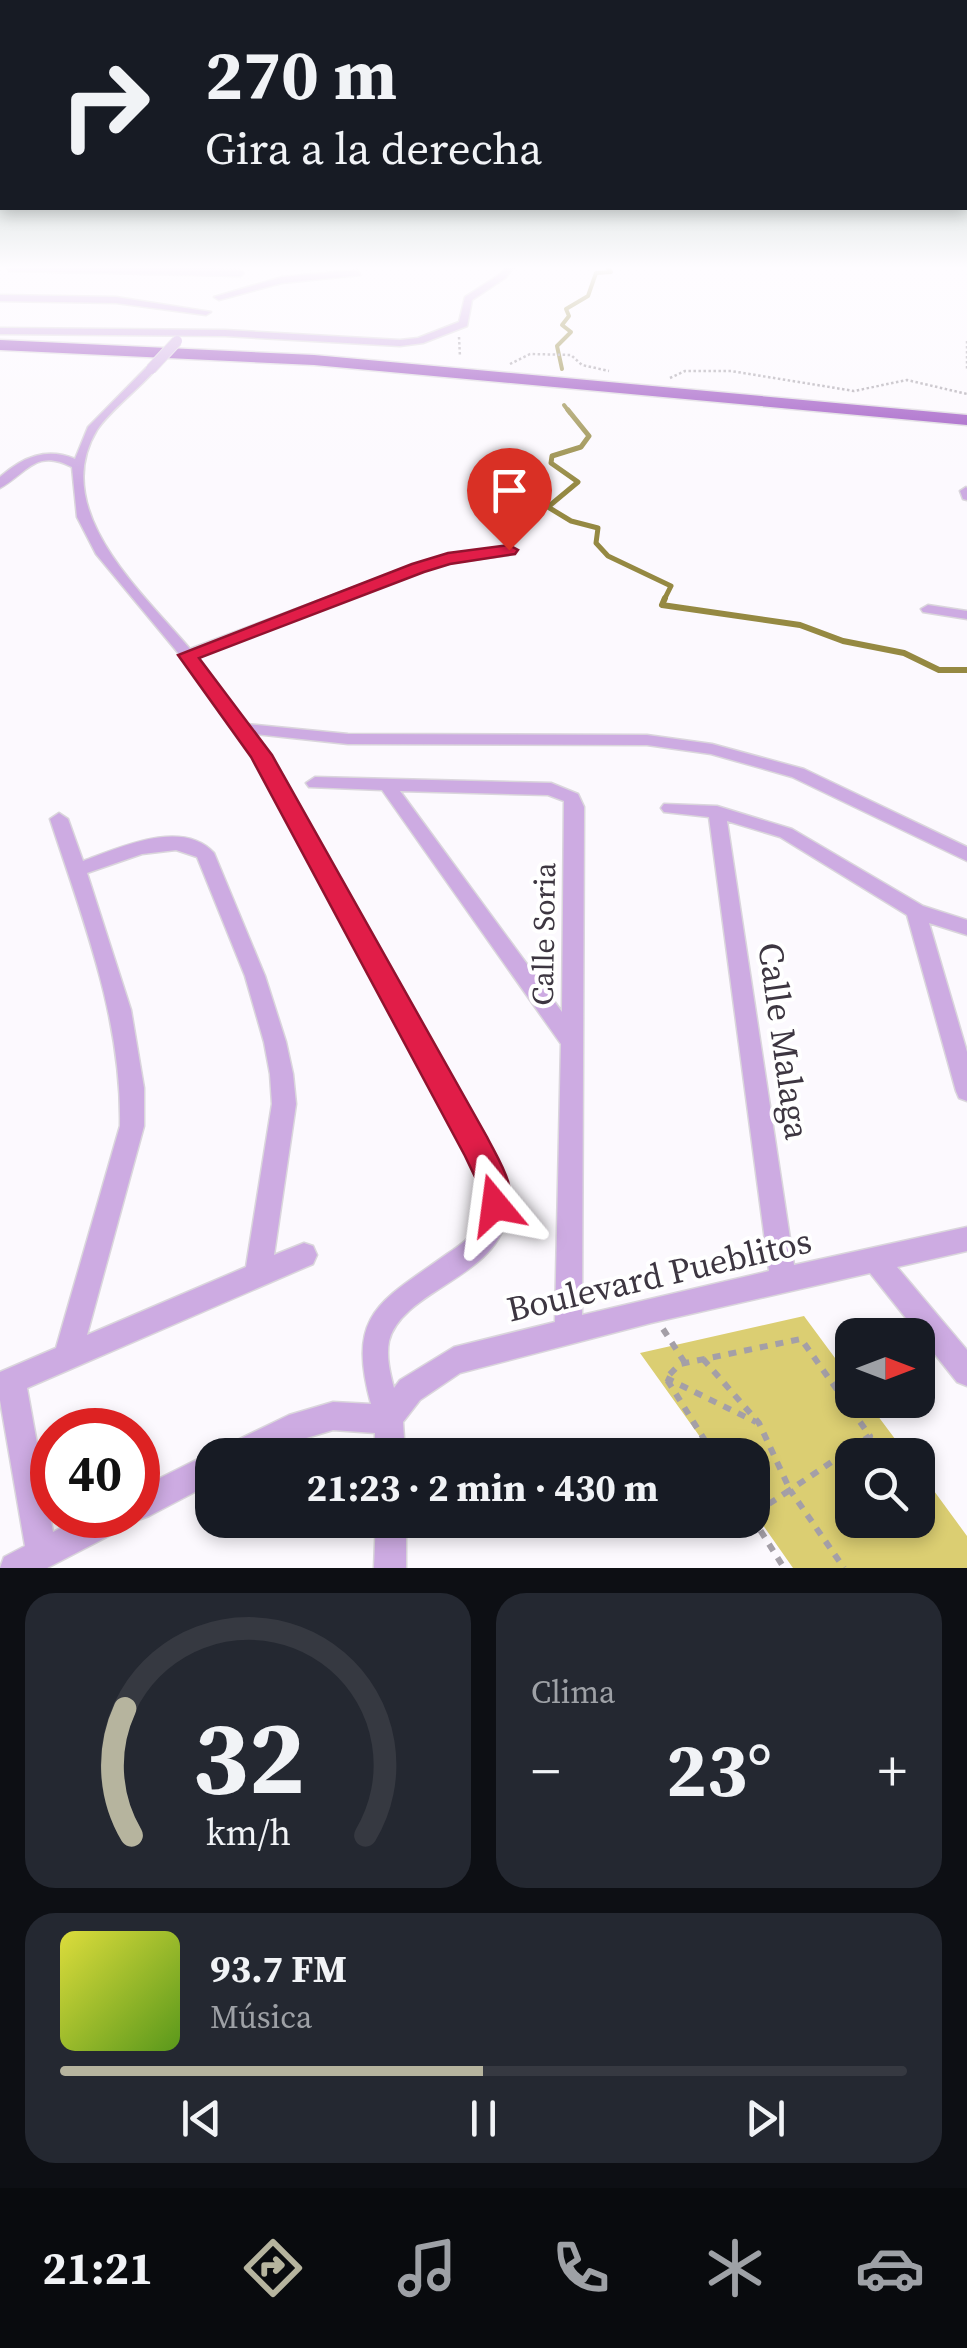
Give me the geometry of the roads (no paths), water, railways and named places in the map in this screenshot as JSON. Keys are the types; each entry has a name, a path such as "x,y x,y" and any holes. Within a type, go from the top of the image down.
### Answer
{"highway":[{"path":"0,348 210,358 967,426"},
{"path":"0,348 314,360 967,426"}],"street":[{"path":"178,340 92,429 78,466 82,516 104,554 188,655 268,768 493,1181 495,1205 491,1228 475,1246 405,1301 376,1337 374,1362 389,1438"},
{"path":"344,340 400,344 413,340"},
{"path":"0,484 22,464 40,456 65,457 78,466"},
{"path":"188,655 418,568 448,559 509,550"},
{"path":"928,609 967,615"},
{"path":"241,728 348,739 647,740 712,749 798,773 967,855"},
{"name":"Calle Soria","path":"314,783 552,789 572,798 575,807 568,1331"},
{"path":"387,785 572,1043"},
{"path":"670,808 717,812 786,833 916,911 967,928"},
{"name":"Calle Malaga","path":"717,812 784,1280"},
{"path":"60,819 112,980 134,1092 132,1126 67,1357"},
{"path":"76,870 177,842 205,853 244,946 283,1076 284,1104 258,1275"},
{"path":"916,911 967,1091"},
{"name":"Boulevard Pueblitos","path":"388,1419 410,1390 454,1360 651,1310 967,1238"},
{"path":"72,1538 28,1561 6,1384 304,1256"},
{"path":"874,1260 967,1372"},
{"path":"271,1438 333,1416 388,1419"},
{"path":"160,1494 195,1476"},
{"path":"390,1568 391,1538"}],"waterway":[{"path":"562,369 557,346 563,340"},
{"path":"564,405 570,413"},
{"path":"568,410 589,436 581,447 552,456 551,463 578,482 548,507 571,521 598,528 596,543 608,556 671,586 665,598"},
{"path":"665,598 662,605 800,625 843,641 904,653 939,670 967,670"}]}
